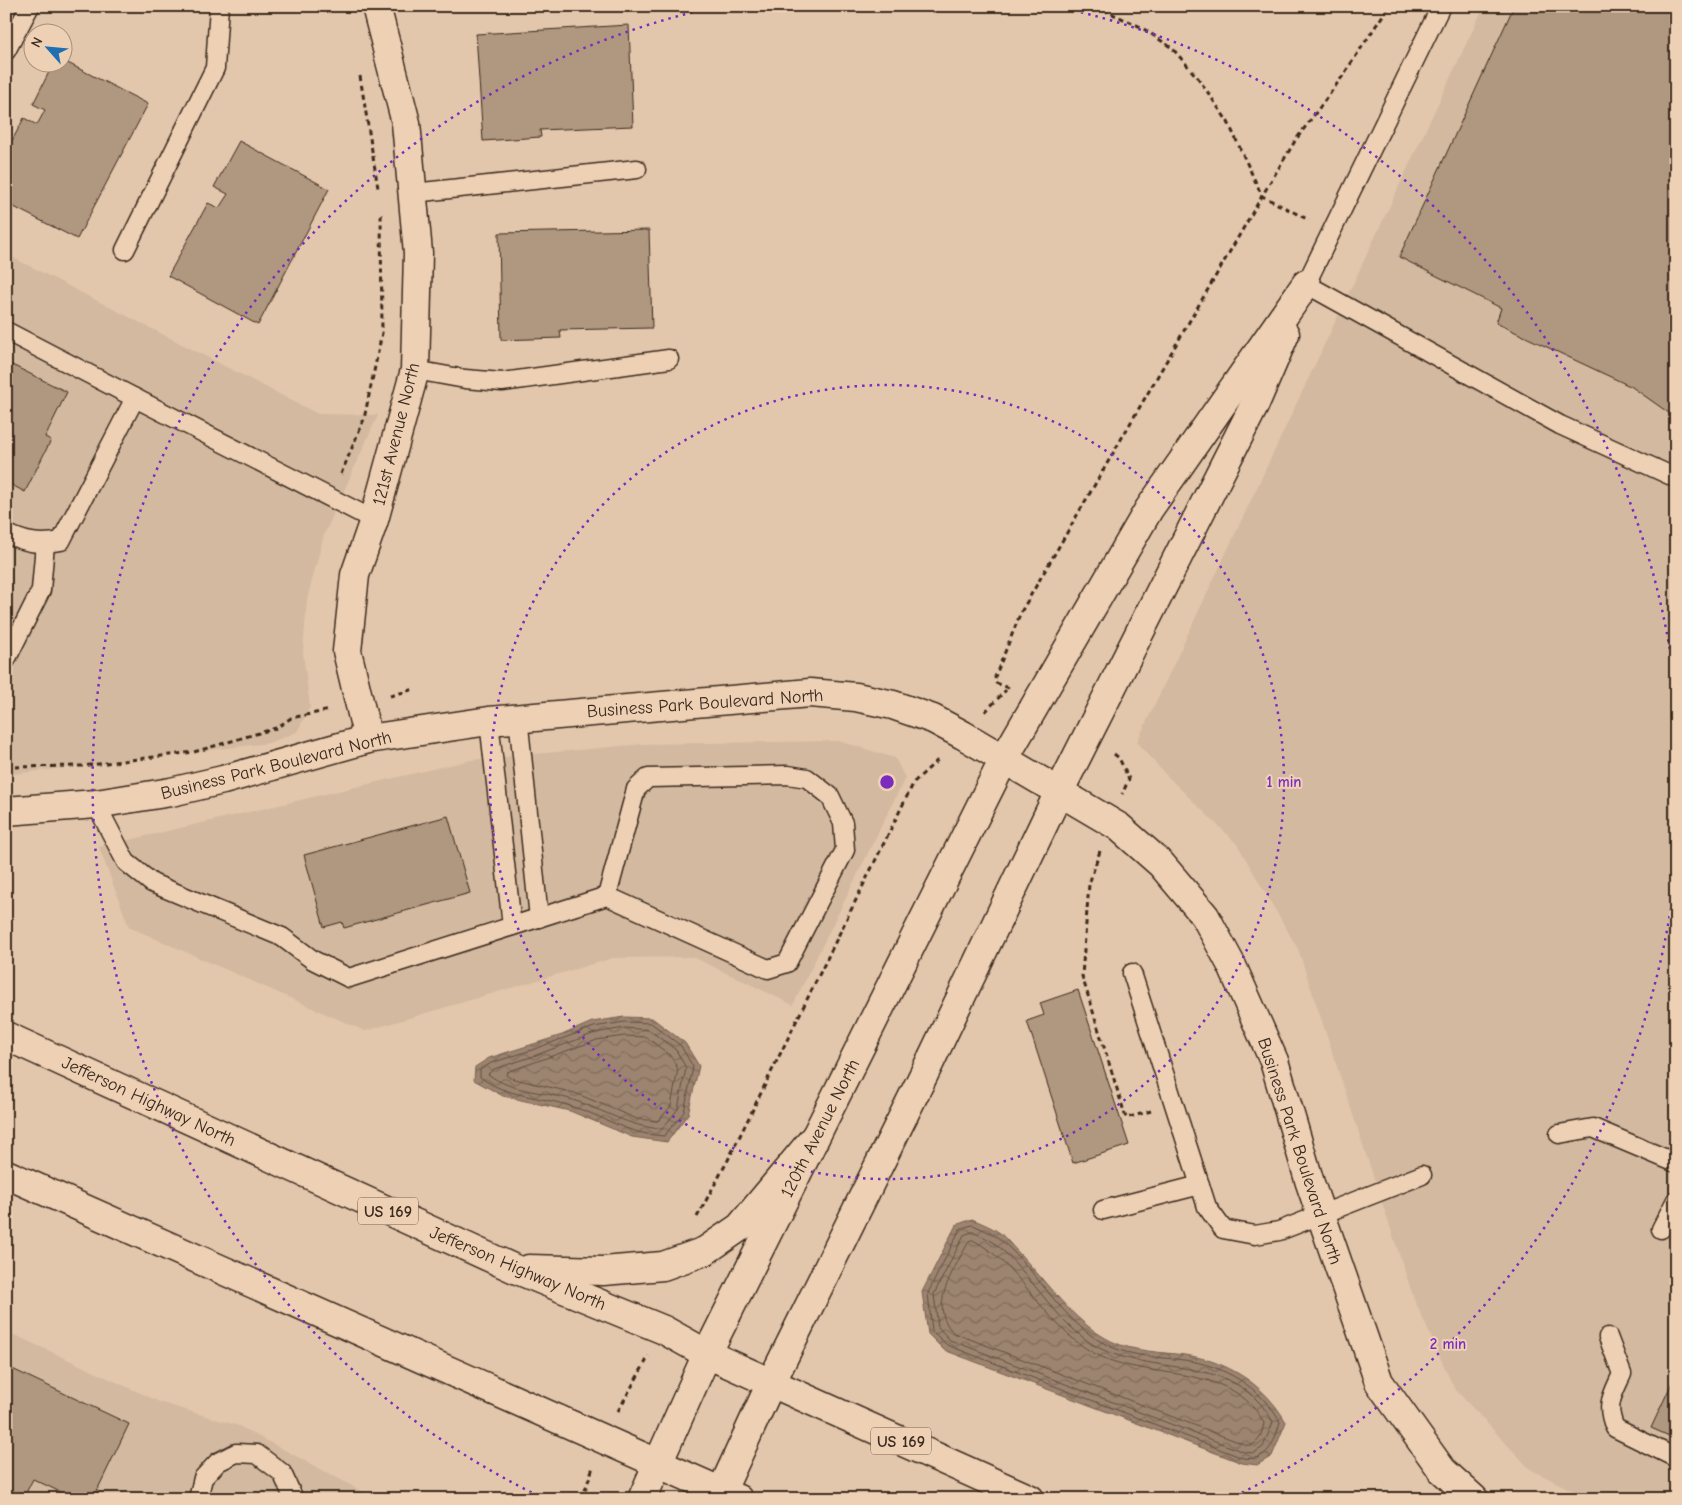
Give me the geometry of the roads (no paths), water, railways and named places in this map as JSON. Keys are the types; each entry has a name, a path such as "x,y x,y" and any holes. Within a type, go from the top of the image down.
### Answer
{"main road":[{"name":"121st Avenue North","path":"368,739 347,651 355,575 374,520 415,370 418,253 406,123 376,6"},
{"name":"120th Avenue North","path":"642,1499 707,1354 1004,759 1149,510 1306,284"},
{"path":"6,1174 657,1463 726,1496 771,1384 928,1066 1060,790 1254,406 1306,284"},
{"name":"Business Park Boulevard North","path":"6,811 96,804 171,792 223,780 368,739 518,717 810,693 856,697 893,705 933,719 1060,790 1126,833 1161,864 1205,916 1232,966 1274,1062 1321,1215 1379,1382 1442,1470 1474,1499"},
{"name":"Jefferson Highway North","path":"6,1036 515,1269 664,1330 707,1354 771,1384 1030,1499"},
{"path":"515,1269 603,1271 663,1266 705,1251 740,1227 815,1137"}],"lane":[{"path":"6,51 30,6"},
{"path":"125,250 215,68 219,6"},
{"path":"1441,6 1306,284 1560,425 1676,478"},
{"path":"412,194 638,169"},
{"path":"6,331 374,520"},
{"path":"415,370 464,379 502,382 669,359"},
{"path":"6,534 23,542 45,544 61,541 135,398"},
{"path":"6,659 42,590 45,544"},
{"path":"518,717 539,918"},
{"path":"489,721 512,926"},
{"path":"96,804 126,862 152,883 282,937 313,960 349,978 607,896 768,970 787,964 845,850 842,822 830,796 807,778 788,775 754,774 648,778 636,789 607,896"},
{"path":"1132,973 1176,1104 1207,1207 1223,1228 1254,1235 1279,1231 1422,1175"},
{"path":"1559,1134 1593,1128 1676,1163"},
{"path":"1103,1210 1200,1185"},
{"path":"1661,1229 1676,1200"},
{"path":"1608,1337 1622,1374 1610,1400 1609,1414 1615,1428 1676,1458"},
{"path":"198,1499 203,1478 218,1462 236,1453 257,1454 282,1472 294,1499"}],"water":[{"path":"624,1017 652,1018 685,1043 699,1066 688,1114 667,1142 632,1137 570,1111 503,1096 474,1080 475,1067 489,1058 562,1035 592,1022"},
{"path":"972,1219 994,1229 1002,1235 1061,1301 1097,1333 1120,1345 1201,1358 1216,1363 1244,1377 1256,1386 1286,1422 1272,1456 1257,1465 1242,1463 944,1350 928,1334 922,1292 956,1225"}]}
